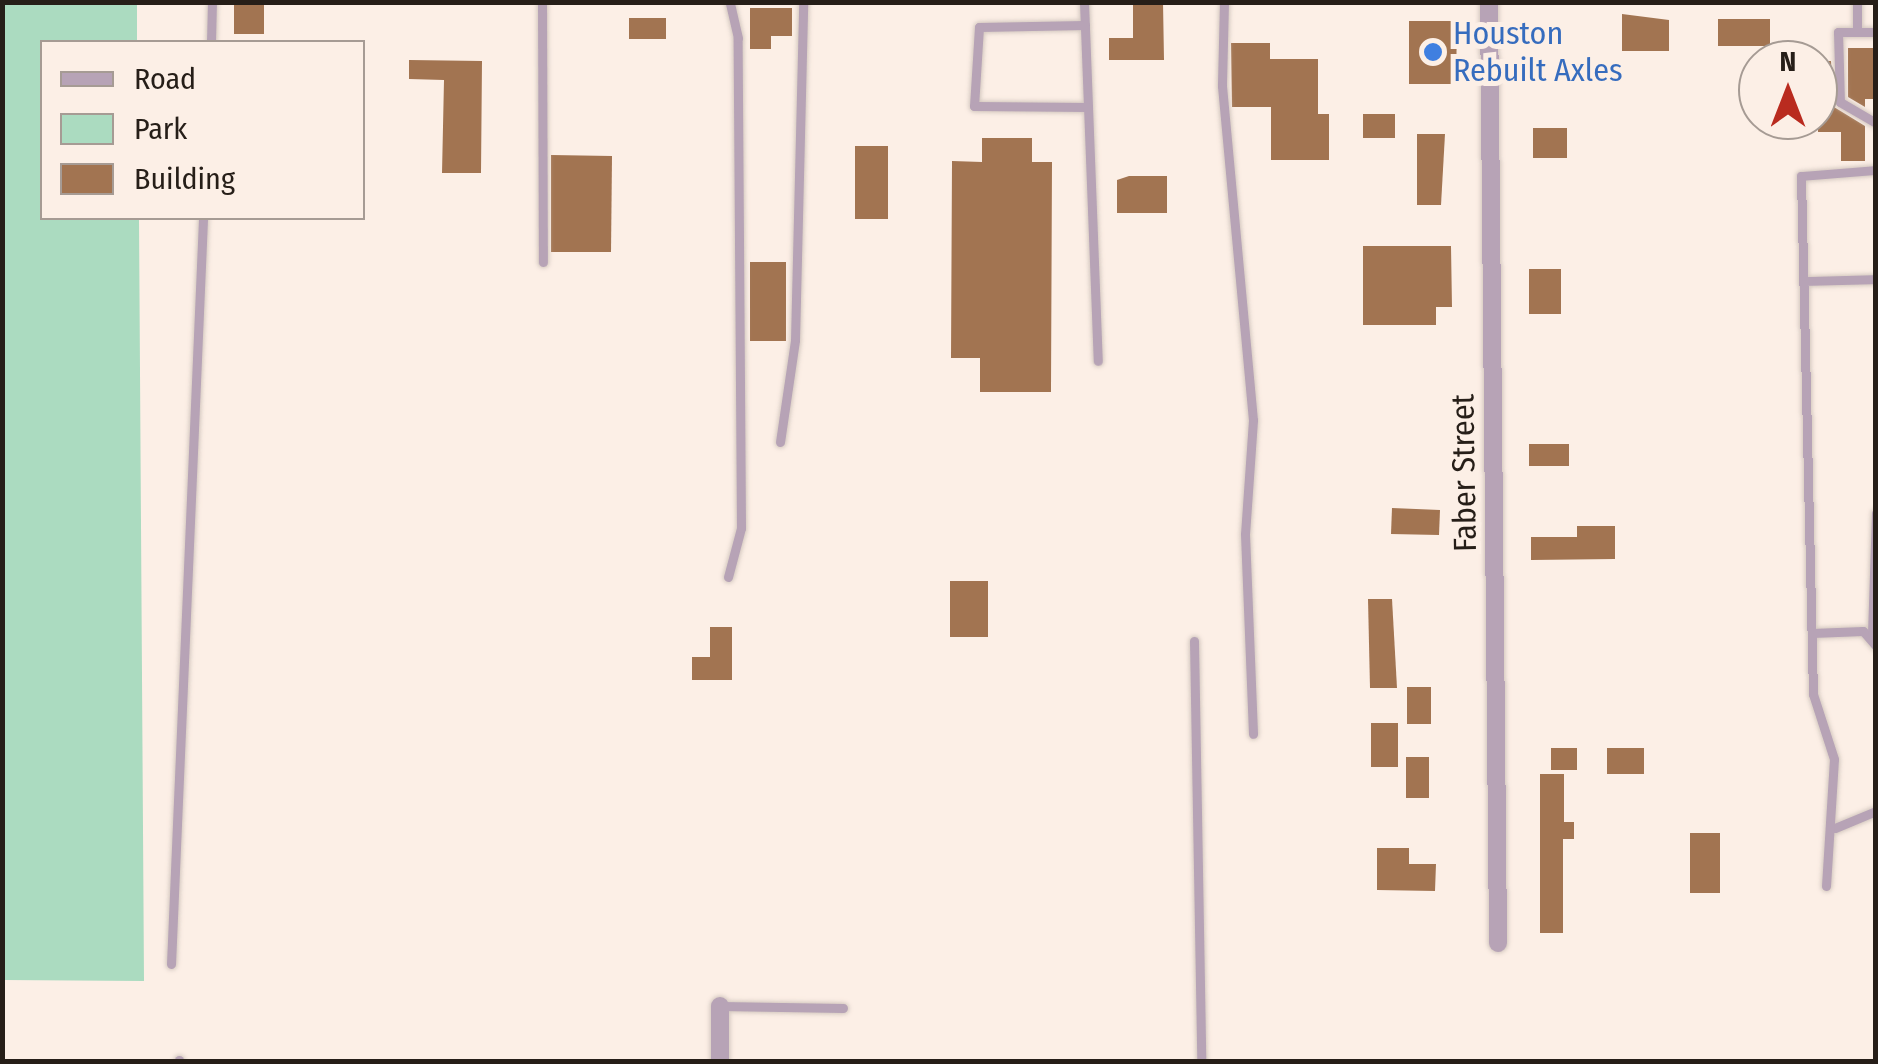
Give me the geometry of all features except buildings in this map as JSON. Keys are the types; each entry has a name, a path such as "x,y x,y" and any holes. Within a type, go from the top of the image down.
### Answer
{"street":[{"name":"Faber Street","path":"1489,2 1498,943"},
{"path":"720,1006 720,1062"}],"lane":[{"path":"210,40 212,2"},
{"path":"542,2 543,262"},
{"path":"728,577 740,528 738,38 730,2"},
{"path":"780,442 796,340 803,2"},
{"path":"1084,2 1098,361"},
{"path":"1224,2 1222,86 1253,420 1245,534 1252,734"},
{"path":"1857,2 1857,32"},
{"path":"1085,26 978,27 974,106 1088,107"},
{"path":"1876,32 1838,32 1840,102 1876,123"},
{"path":"1826,886 1826,846 1836,828 1834,760 1813,694 1801,176 1876,170"},
{"path":"172,964 203,220"},
{"path":"1806,281 1876,279"},
{"path":"1876,513 1872,634 1876,646"},
{"path":"1812,633 1872,634"},
{"path":"1194,641 1200,1062"},
{"path":"1836,828 1876,811"},
{"path":"720,1006 843,1008"}],"green space":[{"path":"2,3 137,4 137,40 40,40 40,220 139,220 144,981 3,980"}],"place":[{"name":"Houston Rebuilt Axles","path":"1433,52"}]}
